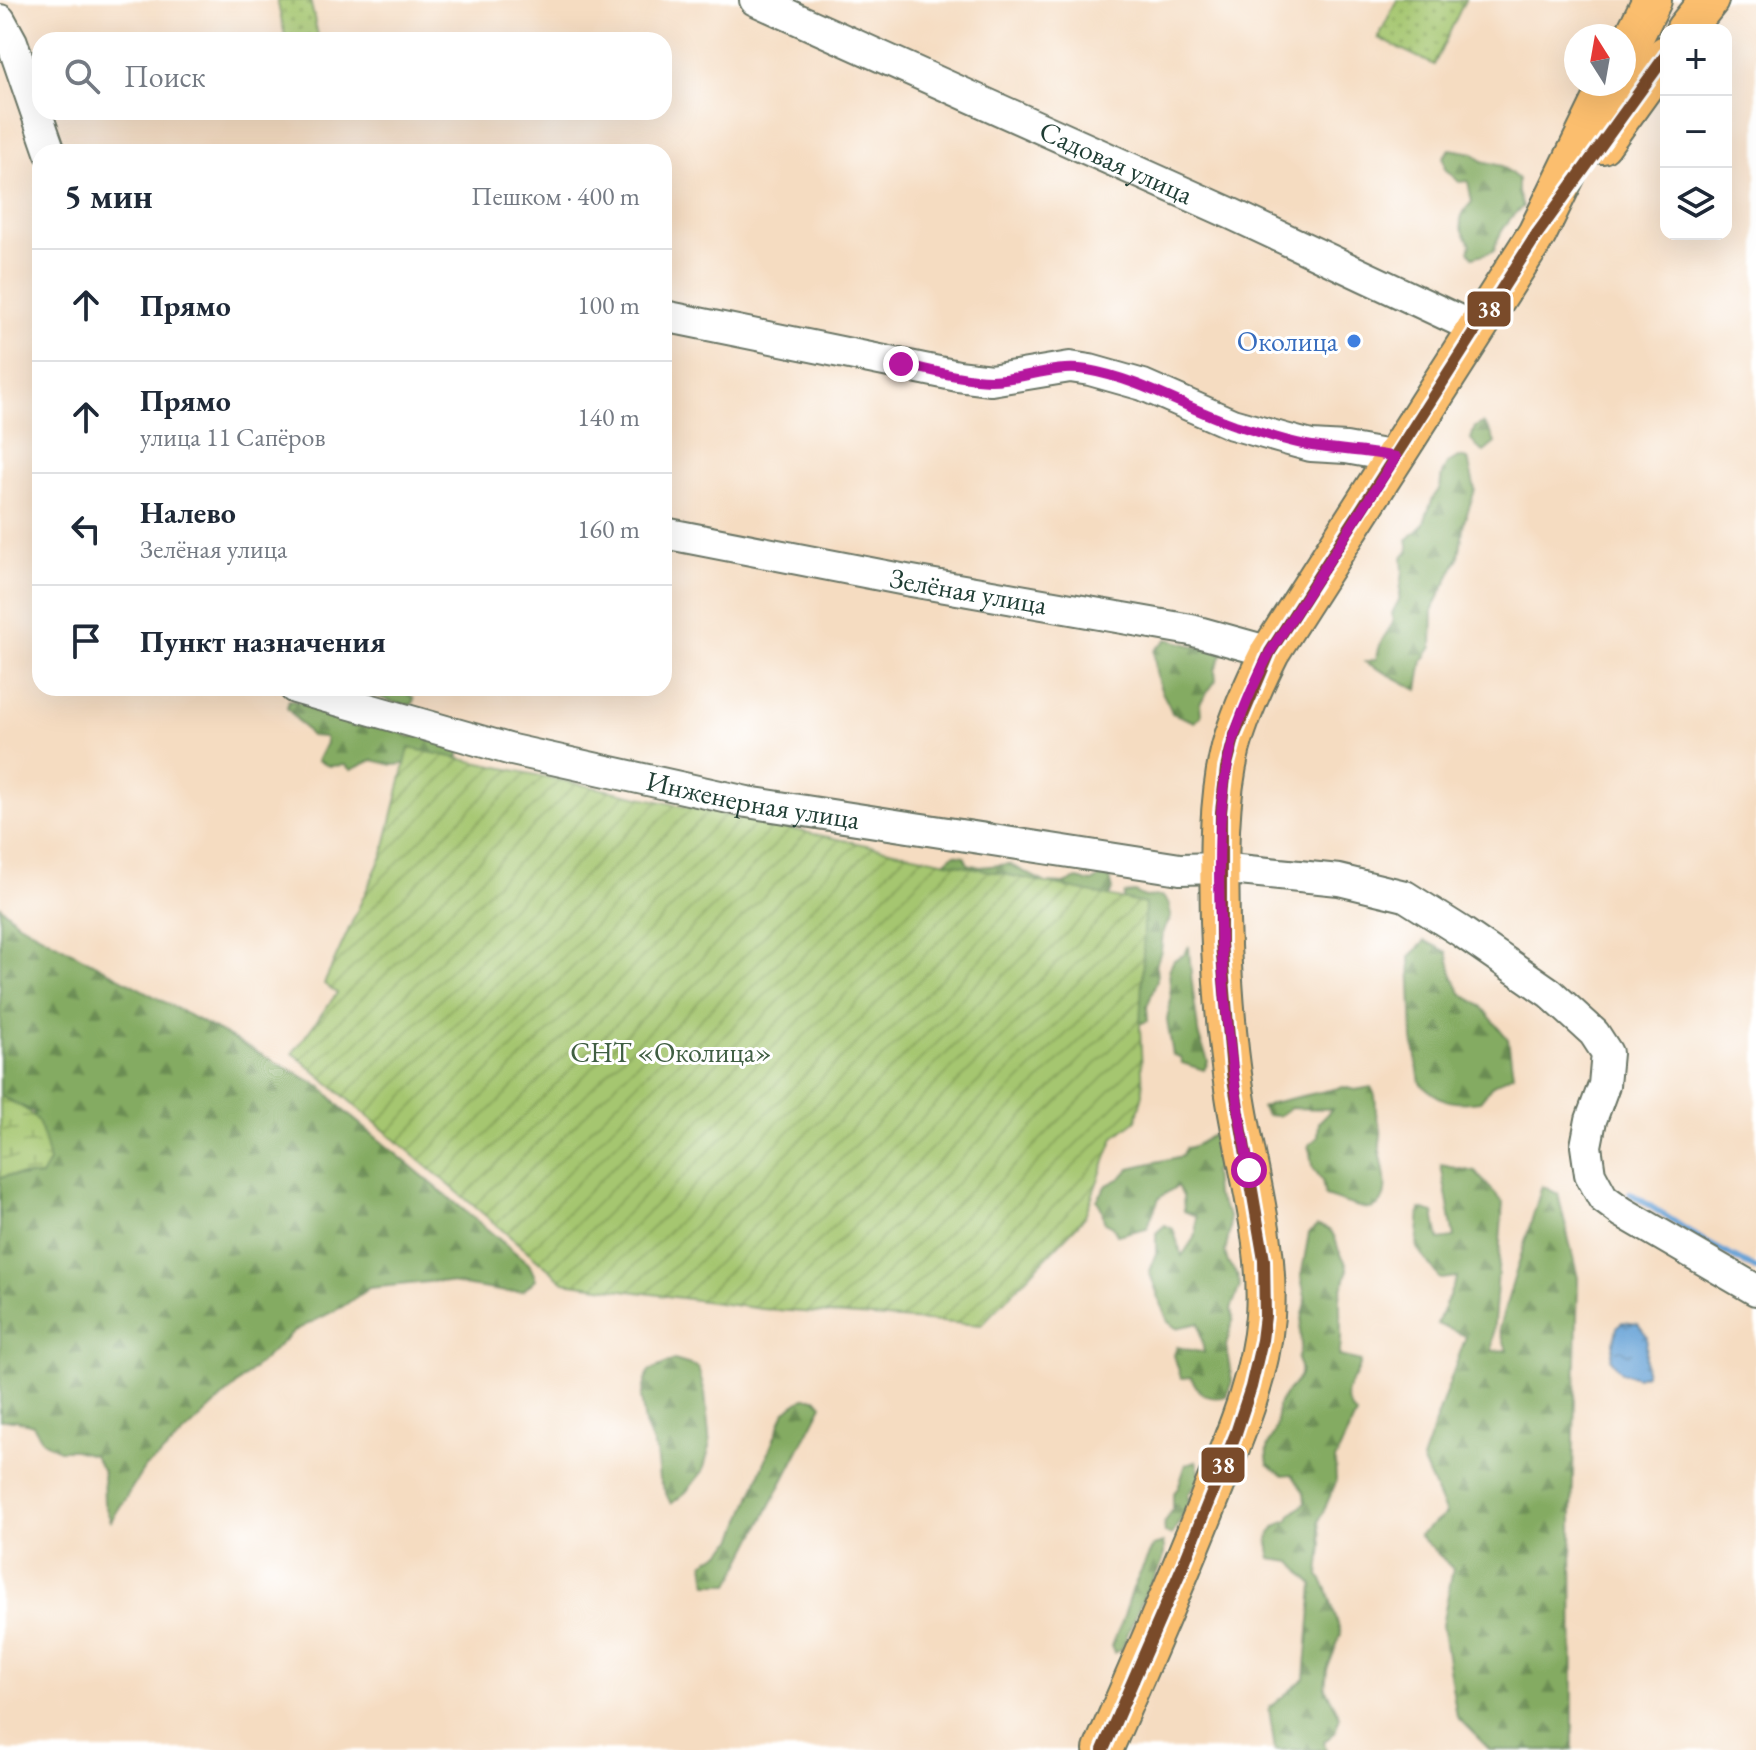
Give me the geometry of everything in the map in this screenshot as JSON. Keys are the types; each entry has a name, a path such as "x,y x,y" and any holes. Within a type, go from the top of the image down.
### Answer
{"main road":[{"path":"1636,33 1652,0"},
{"path":"1690,24 1709,0"},
{"path":"1103,1750 1190,1549 1245,1410 1264,1318 1266,1284 1235,1096 1224,1007 1219,868 1226,776 1232,747 1256,680 1270,652 1537,234 1660,63"},
{"path":"1537,234 1604,96"}],"street":[{"name":"Садовая улица","path":"755,0 1232,214 1477,329"},
{"path":"4,35 32,106"},
{"path":"37,120 47,144"},
{"path":"672,318 958,376 991,380 1070,367 1090,370 1143,385 1232,424 1311,446 1346,448 1396,457"},
{"name":"Зелёная улица","path":"672,535 1191,630 1270,652"},
{"name":"Инженерная улица","path":"323,696 512,750 747,802 1180,869 1219,868 1339,880 1405,896 1550,993 1594,1033 1607,1053 1604,1085 1591,1120 1586,1146 1590,1174 1603,1198 1756,1290"}],"green space":[{"path":"277,0 310,0 317,32 284,32"},
{"path":"1397,0 1465,0 1434,65 1378,38"},
{"path":"1450,149 1473,153 1482,161 1502,166 1518,179 1518,193 1523,207 1505,226 1494,251 1473,257 1469,251 1471,244 1463,232 1461,218 1472,202 1468,181 1459,182 1445,169 1443,157"},
{"path":"1483,423 1495,443 1484,452 1471,439 1475,427"},
{"path":"1458,457 1468,459 1475,490 1464,522 1459,557 1433,609 1432,647 1423,660 1418,690 1365,662 1376,659 1381,642 1393,623 1392,614 1399,600 1403,571 1402,557 1409,551 1407,540 1423,525 1447,464"},
{"path":"1167,639 1223,653 1215,669 1216,680 1200,703 1201,716 1195,722 1172,713 1158,683 1154,651"},
{"path":"377,696 414,698 412,705"},
{"path":"289,700 324,707 333,716 357,717 370,727 383,724 410,737 423,734 460,751 458,759 393,765 372,760 351,770 345,765 329,766 317,761 326,743 325,737 311,736 287,708"},
{"name":"СНТ «Околица»","path":"409,748 1145,904 1140,1028 1143,1094 1136,1120 1114,1137 1084,1218 981,1325 762,1309 564,1282 293,1053 337,993 324,984 383,854"},
{"path":"954,854 964,856 968,864 980,867 1009,864 1046,883 1064,884 1077,879 1092,882 1100,877 1110,878 1113,889 1109,896 1092,896 939,867"},
{"path":"1134,892 1145,897 1162,896 1169,904 1171,917 1163,931 1156,965 1157,980 1147,1007 1148,1021 1135,1025 1122,909 1124,894"},
{"path":"0,906 31,930 322,1087 343,1110 529,1264 536,1279 523,1291 506,1292 438,1281 369,1288 342,1307 294,1331 145,1467 111,1521 104,1503 103,1471 93,1455 59,1450 43,1441 33,1425 0,1420 0,1178 9,1175 25,1177 34,1112 0,1096"},
{"path":"1425,941 1447,952 1461,993 1481,1006 1508,1039 1513,1074 1493,1085 1480,1101 1447,1101 1420,1083 1413,1039 1410,957"},
{"path":"1189,946 1199,1035 1208,1062 1204,1070 1182,1063 1180,1057 1173,1055 1167,1020 1171,1000 1169,970 1174,960 1185,954"},
{"path":"1343,1087 1355,1090 1371,1087 1375,1096 1385,1189 1380,1203 1370,1209 1325,1196 1322,1180 1312,1166 1309,1145 1318,1137 1319,1122 1332,1109 1291,1108 1278,1116 1266,1115 1262,1108 1271,1103"},
{"path":"0,1096 32,1114 40,1126 49,1162 41,1176 9,1175 0,1178"},
{"path":"1218,1133 1224,1158 1222,1167 1213,1171 1215,1194 1229,1216 1230,1230 1225,1252 1240,1286 1231,1309 1233,1320 1226,1346 1232,1382 1226,1396 1214,1397 1200,1391 1191,1377 1181,1378 1174,1355 1177,1347 1204,1353 1199,1323 1176,1328 1168,1322 1149,1271 1156,1253 1156,1233 1165,1225 1173,1229 1182,1256 1196,1235 1196,1216 1184,1211 1183,1196 1177,1186 1159,1198 1147,1228 1117,1235 1113,1226 1104,1221 1097,1200 1107,1185 1121,1178 1130,1168 1182,1156 1187,1148"},
{"path":"1441,1165 1475,1172 1503,1202 1492,1351 1507,1350 1499,1328 1542,1186 1558,1194 1578,1278 1572,1515 1573,1750 1490,1750 1457,1717 1442,1625 1453,1569 1419,1535 1446,1514 1422,1460 1466,1336 1437,1324 1457,1277 1440,1279 1417,1248 1420,1209 1434,1213 1439,1240 1454,1238"},
{"path":"1317,1226 1333,1234 1347,1266 1340,1295 1339,1356 1361,1361 1346,1392 1349,1406 1356,1415 1335,1460 1336,1482 1319,1522 1322,1545 1319,1575 1327,1589 1341,1634 1327,1670 1325,1688 1340,1716 1335,1732 1324,1742 1326,1750 1275,1750 1269,1708 1305,1678 1313,1585 1292,1562 1271,1559 1269,1539 1272,1530 1289,1520 1305,1503 1304,1493 1292,1474 1283,1475 1268,1464 1267,1452 1276,1428 1279,1403 1300,1373 1297,1360 1306,1302 1301,1277 1309,1233"},
{"path":"674,1360 698,1367 705,1393 710,1447 703,1471 686,1492 671,1504 659,1479 656,1452 645,1424 641,1397 649,1371"},
{"path":"804,1398 816,1398 822,1405 730,1584 707,1584 704,1562 734,1540 785,1411"},
{"path":"1196,1461 1201,1477 1188,1495 1189,1504 1172,1535 1165,1533 1164,1522 1173,1508 1173,1494 1186,1464"},
{"path":"1163,1543 1161,1564 1122,1649 1114,1653 1111,1646 1133,1588 1153,1546"}],"water":[{"path":"1623,1322 1638,1324 1647,1336 1645,1374 1637,1377 1621,1372 1611,1359 1617,1327"}],"waterway":[{"path":"1630,1193 1707,1243 1756,1269"}],"transit line":[{"name":"38","path":"1103,1750 1236,1433 1262,1340 1264,1260 1232,1073 1221,943 1221,812 1226,768 1235,735 1270,652 1537,234 1660,63"}],"place":[{"name":"Околица","path":"1354,341"}],"route":[{"path":"901,364 991,380 1070,367 1090,370 1143,385 1232,424 1311,446 1346,448 1396,457 1270,652 1241,716 1226,776 1219,868 1224,1007 1235,1096 1249,1170"}]}
